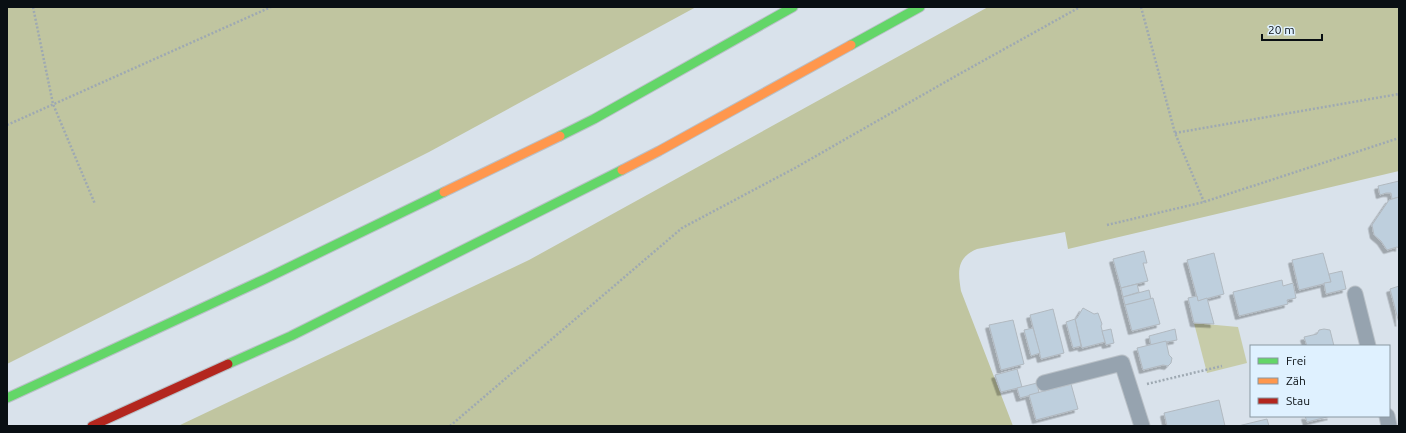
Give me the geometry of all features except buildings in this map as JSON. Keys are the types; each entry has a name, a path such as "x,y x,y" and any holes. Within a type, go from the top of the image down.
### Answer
{"highway":[{"path":"7,398 265,278 594,119 793,7"},
{"path":"92,426 291,336 645,158 920,7"}],"street":[{"path":"1355,294 1368,345"},
{"path":"1044,383 1122,363 1142,426"}],"path":[{"path":"33,7 53,104 95,204"},
{"path":"7,125 271,7"},
{"path":"450,426 682,228 795,168 1080,7"},
{"path":"1141,7 1175,133 1204,202"},
{"path":"1175,133 1399,94"},
{"path":"1107,225 1204,202 1399,138"},
{"path":"1130,388 1222,366"}],"green space":[{"path":"7,7 696,7 429,152 7,364"},
{"path":"988,7 1399,7 1399,171 1068,249 1065,232 977,249 970,253 965,257 960,266 959,278 961,291 1013,426 178,426 529,260"},
{"path":"1194,323 1238,327 1247,363 1207,373"}],"traffic: fast":[{"path":"560,136 594,119 793,7"},
{"path":"851,45 920,7"},
{"path":"228,364 291,336 622,170"},
{"path":"7,398 265,279 444,192"}],"traffic: slow":[{"path":"622,170 851,45"},
{"path":"444,192 560,136"}],"traffic: jam":[{"path":"92,426 228,364"}]}
